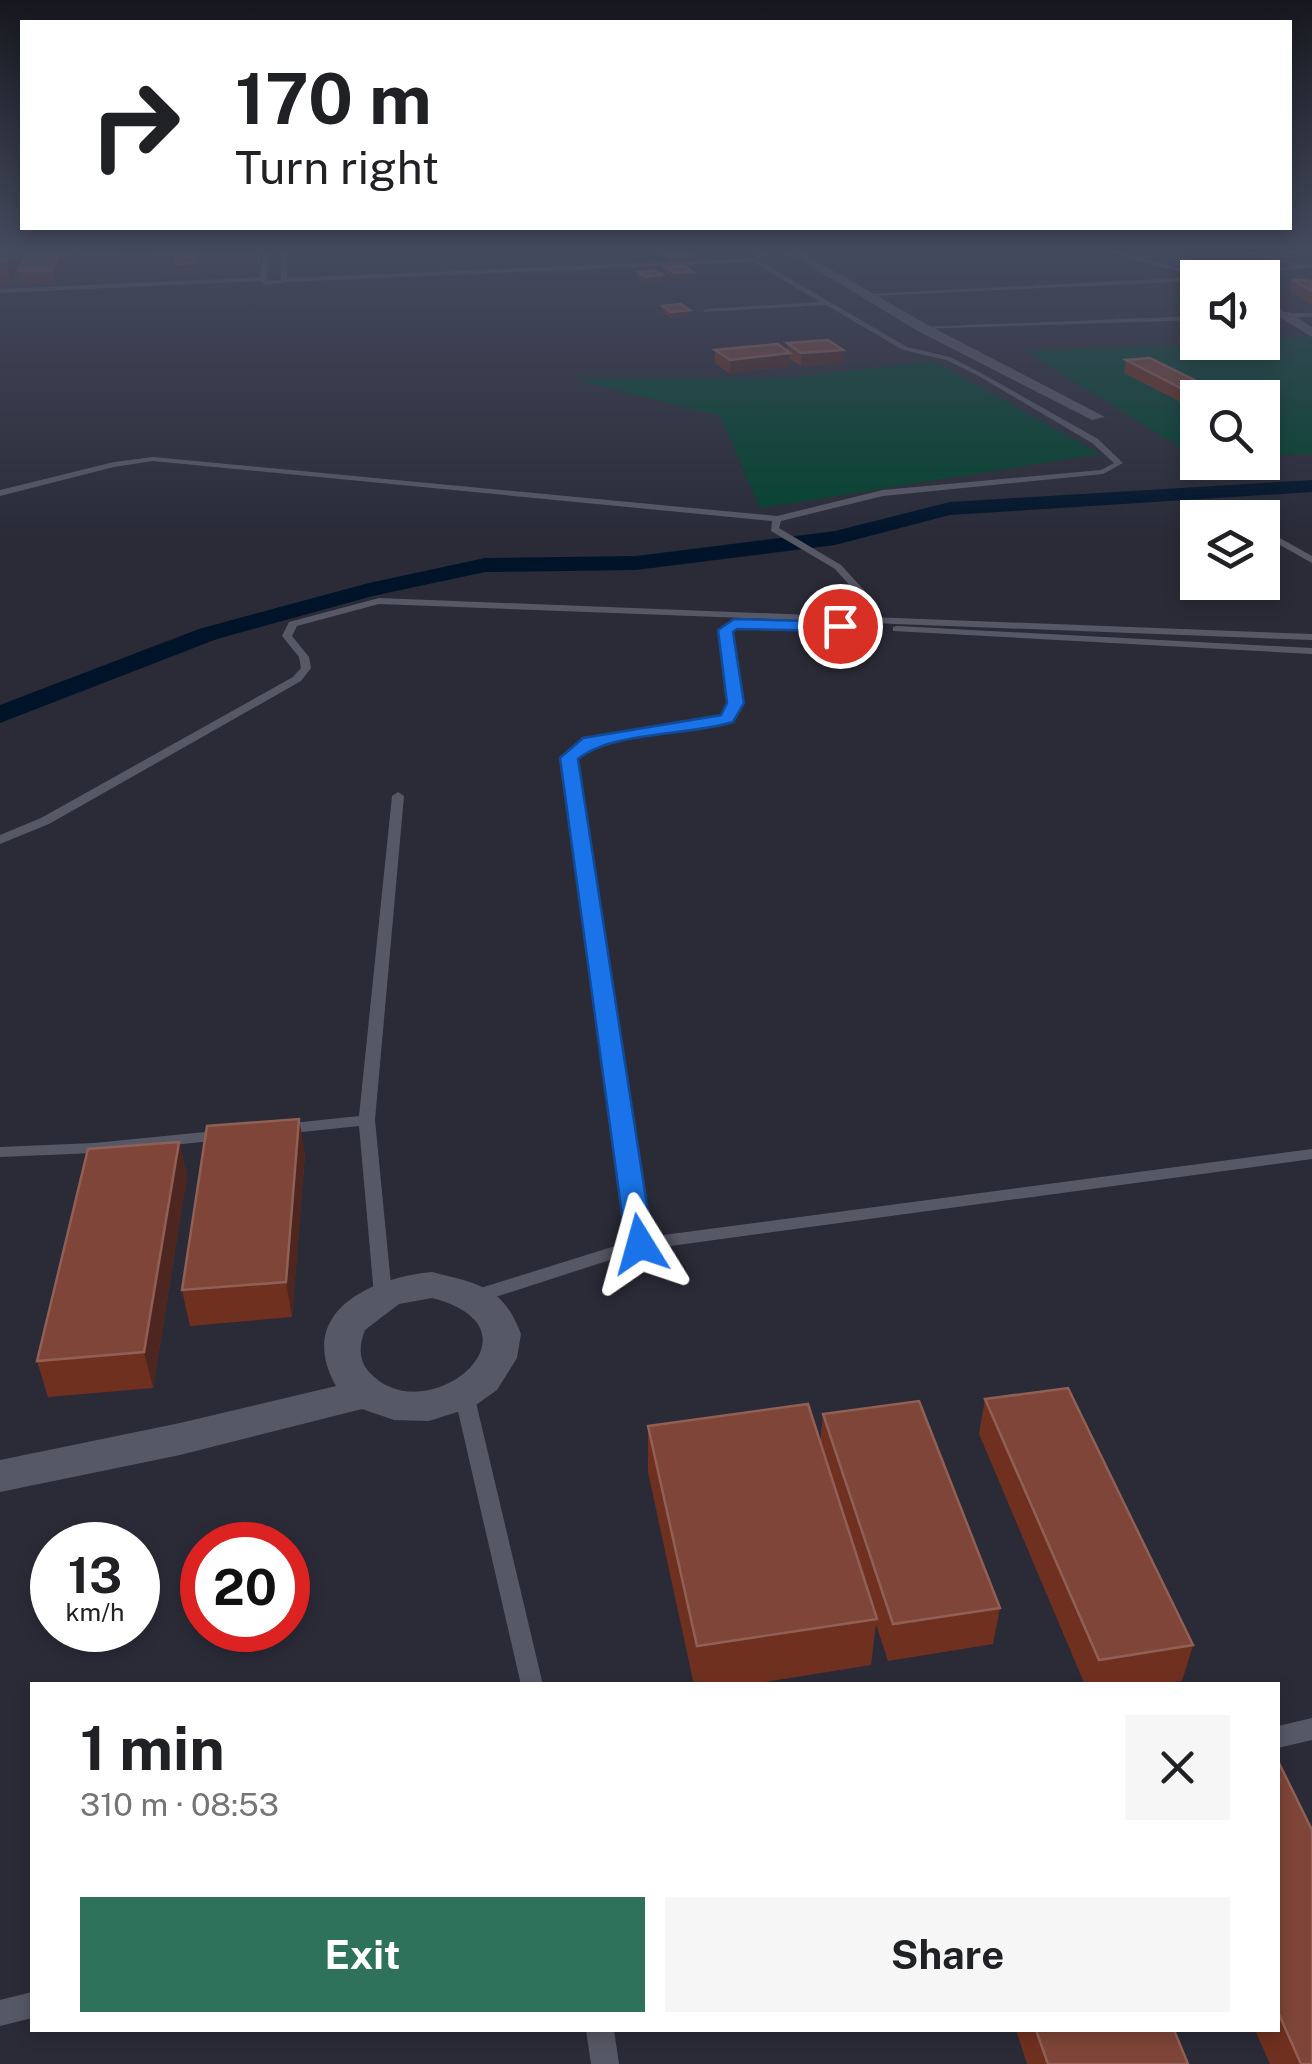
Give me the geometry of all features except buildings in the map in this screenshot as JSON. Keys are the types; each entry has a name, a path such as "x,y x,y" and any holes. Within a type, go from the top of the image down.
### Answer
{"street":[{"path":"959,346 1096,417"},
{"path":"432,1285 477,1296 493,1309 503,1325 504,1344 498,1363 485,1380 464,1394 430,1406 394,1405 364,1394 346,1376 340,1354 344,1332 360,1311 383,1296 432,1285"},
{"path":"0,1476 180,1439 364,1394"}],"lane":[{"path":"0,494 44,486 100,466 152,459 777,519 883,492 1103,472 1119,463 1095,441 978,374 948,358 901,346"},
{"path":"777,519 774,528 824,558 862,590 868,600 866,618"},
{"path":"1280,541 1312,560"},
{"path":"0,840 46,821 297,680 306,668 304,657 286,636 289,628 345,608 380,601 1312,637"},
{"path":"640,1244 568,758 589,742 704,726 727,718 736,703 725,630 734,624 761,622 1312,650"},
{"path":"383,1296 367,1120 398,796"},
{"path":"270,1130 367,1120"},
{"path":"0,1152 94,1148 250,1132"},
{"path":"477,1296 640,1244 1312,1154"},
{"path":"464,1394 531,1682"},
{"path":"1280,1736 1312,1730"},
{"path":"0,2013 30,2006"},
{"path":"600,2032 606,2064"}],"green space":[{"path":"1180,346 1180,360 1280,360 1280,346 1312,346 1312,454 1280,455 1280,380 1180,380 1180,447 1025,351"},
{"path":"934,361 1100,454 760,508 720,416 572,379 783,378"}],"waterway":[{"path":"0,715 208,634 369,590 485,565 636,563 835,538 950,509 1312,486"}],"route":[{"path":"640,1244 568,758 589,742 704,726 727,718 736,703 725,630 734,624 840,626"}]}
